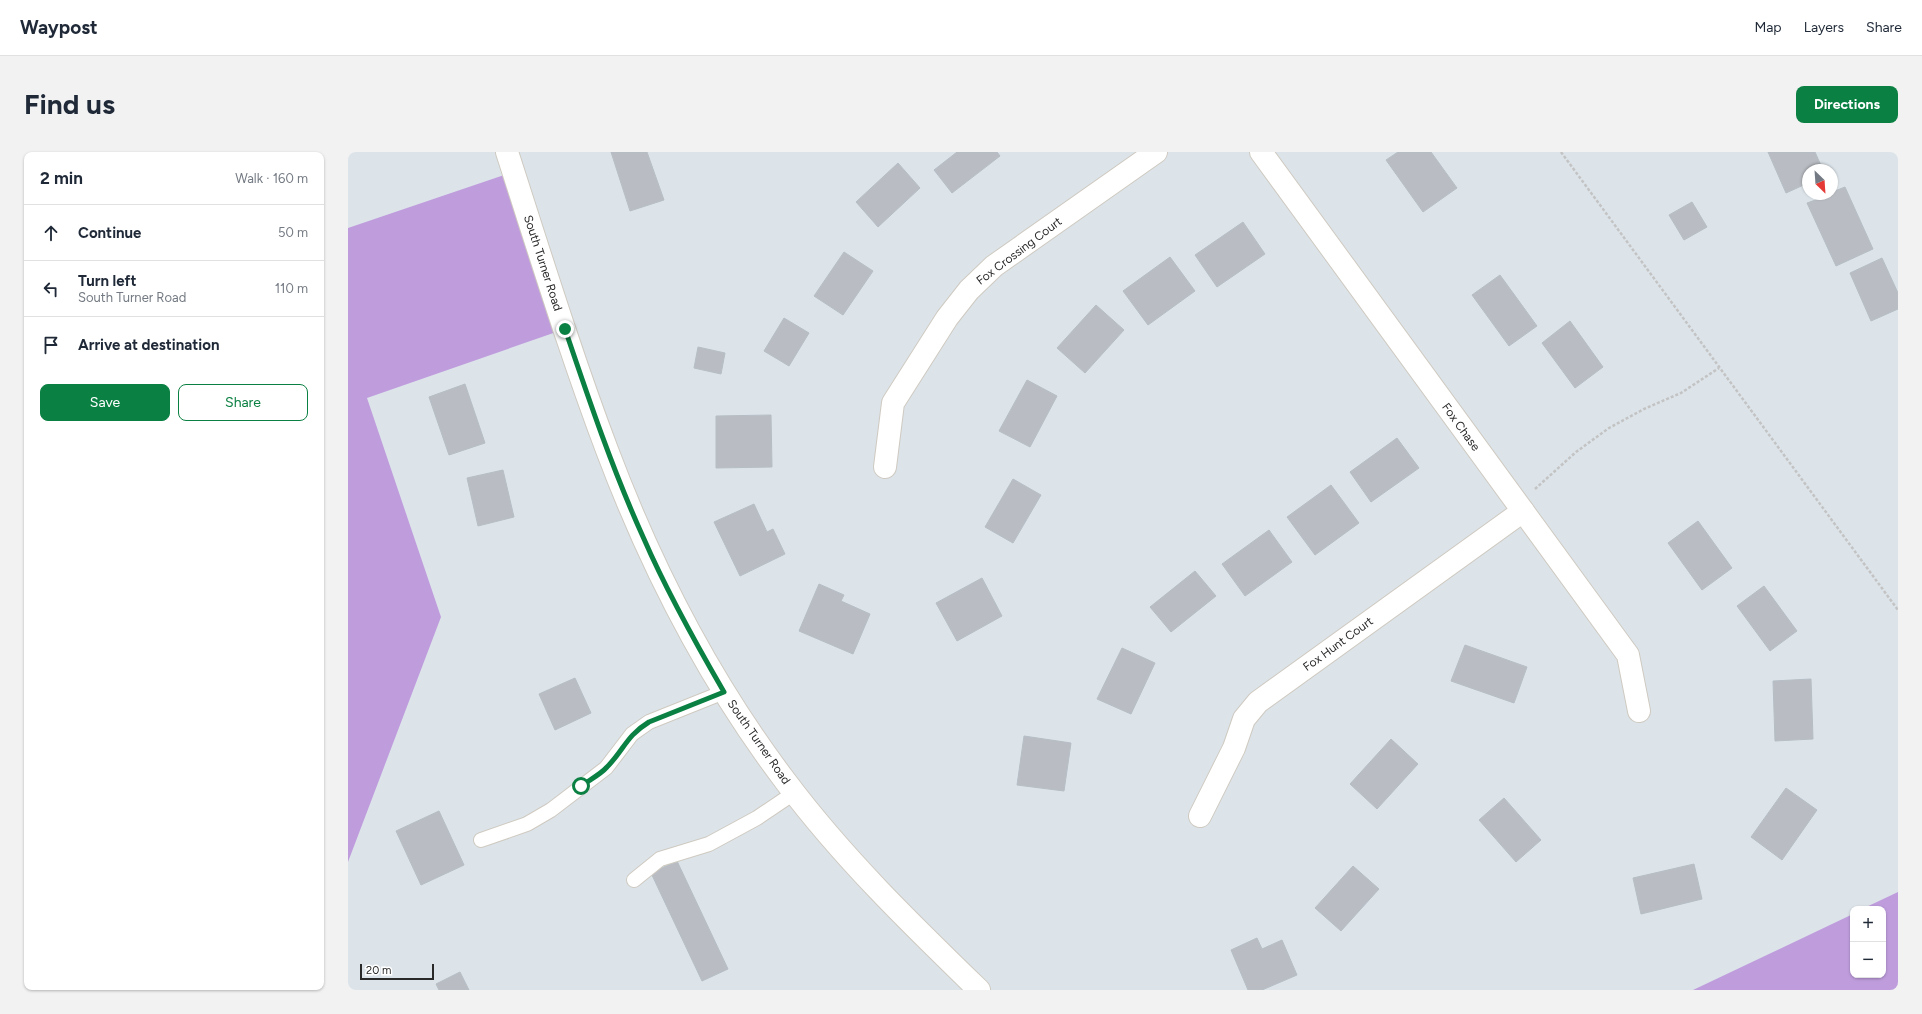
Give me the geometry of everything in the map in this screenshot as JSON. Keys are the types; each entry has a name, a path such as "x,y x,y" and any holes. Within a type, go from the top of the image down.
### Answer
{"street":[{"name":"South Turner Road","path":"507,152 607,451 644,540 681,616 724,692 794,793 828,835 896,910 979,990"},
{"name":"Fox Crossing Court","path":"885,467 893,403 947,318 969,290 994,266 1156,152"},
{"name":"Fox Chase","path":"1261,152 1628,655 1639,711"},
{"name":"Fox Hunt Court","path":"1200,816 1234,748 1244,719 1258,702 1520,507"}],"lane":[{"path":"481,840 527,824 551,810 606,768 632,734 649,722 724,692"},
{"path":"634,880 660,859 708,844 757,818 794,793"}],"path":[{"path":"1561,152 1898,610"},
{"path":"1520,507 1539,486 1576,452 1609,428 1644,408 1681,393 1719,368"}],"shaded area":[{"path":"513,172 565,329 367,398 441,617 348,862 348,228"},
{"path":"1898,892 1898,990 1693,990 1850,915 1850,978 1886,978 1886,906 1868,906"}],"building":[{"path":"611,152 647,152 664,200 630,211"},
{"path":"957,152 997,152 1000,156 952,193 934,170"},
{"path":"1398,152 1431,152 1457,188 1423,212 1386,160"},
{"path":"1768,152 1815,152 1820,164 1802,164 1802,186 1786,193"},
{"path":"898,163 920,188 878,227 856,202"},
{"path":"1845,187 1873,249 1836,266 1807,203 1815,200 1838,200 1838,190"},
{"path":"1692,202 1707,227 1684,240 1669,215"},
{"path":"1243,222 1265,254 1217,287 1195,255"},
{"path":"844,252 873,271 843,315 814,296"},
{"path":"1170,257 1195,291 1148,325 1123,291"},
{"path":"1882,258 1898,293 1898,309 1871,321 1850,273"},
{"path":"1500,275 1537,326 1509,346 1472,295"},
{"path":"1096,305 1124,330 1085,373 1057,348"},
{"path":"784,318 809,333 789,366 764,351"},
{"path":"1570,321 1603,367 1575,388 1542,343"},
{"path":"698,347 725,353 721,374 694,368"},
{"path":"1027,380 1057,396 1030,447 999,431"},
{"path":"465,384 485,443 449,455 429,397"},
{"path":"771,415 772,467 716,468 716,416"},
{"path":"1397,438 1419,468 1371,502 1350,472"},
{"path":"503,470 514,517 478,526 467,478"},
{"path":"1013,479 1041,495 1013,543 985,527"},
{"path":"1331,485 1359,523 1315,555 1287,517"},
{"path":"754,504 767,532 773,529 785,554 740,576 714,522"},
{"path":"1698,521 1732,568 1702,590 1668,543"},
{"path":"1269,530 1292,562 1245,596 1222,564"},
{"path":"1195,571 1216,596 1171,632 1150,607"},
{"path":"982,578 1002,616 957,641 936,603"},
{"path":"819,584 844,595 841,601 870,614 853,654 799,631"},
{"path":"1764,586 1797,631 1770,651 1737,606"},
{"path":"1465,645 1527,667 1514,703 1451,681"},
{"path":"1122,648 1155,663 1131,714 1097,699"},
{"path":"575,678 591,713 555,730 539,694"},
{"path":"1811,679 1813,739 1775,741 1773,681"},
{"path":"1024,736 1071,743 1064,791 1017,785"},
{"path":"1391,739 1418,764 1377,809 1350,784"},
{"path":"1786,788 1817,810 1782,860 1751,837"},
{"path":"1504,798 1541,840 1516,862 1479,820"},
{"path":"439,811 464,865 421,885 396,831"},
{"path":"677,861 728,969 702,981 651,873"},
{"path":"1694,864 1702,899 1641,914 1633,878"},
{"path":"1353,866 1379,889 1341,931 1315,908"},
{"path":"1257,938 1262,949 1282,940 1297,975 1262,990 1248,990 1231,950"},
{"path":"460,972 469,990 439,990 436,984"}],"route":[{"path":"565,329 607,451 644,540 684,622 724,692 649,722 638,729 632,734 606,768 581,786"}]}
